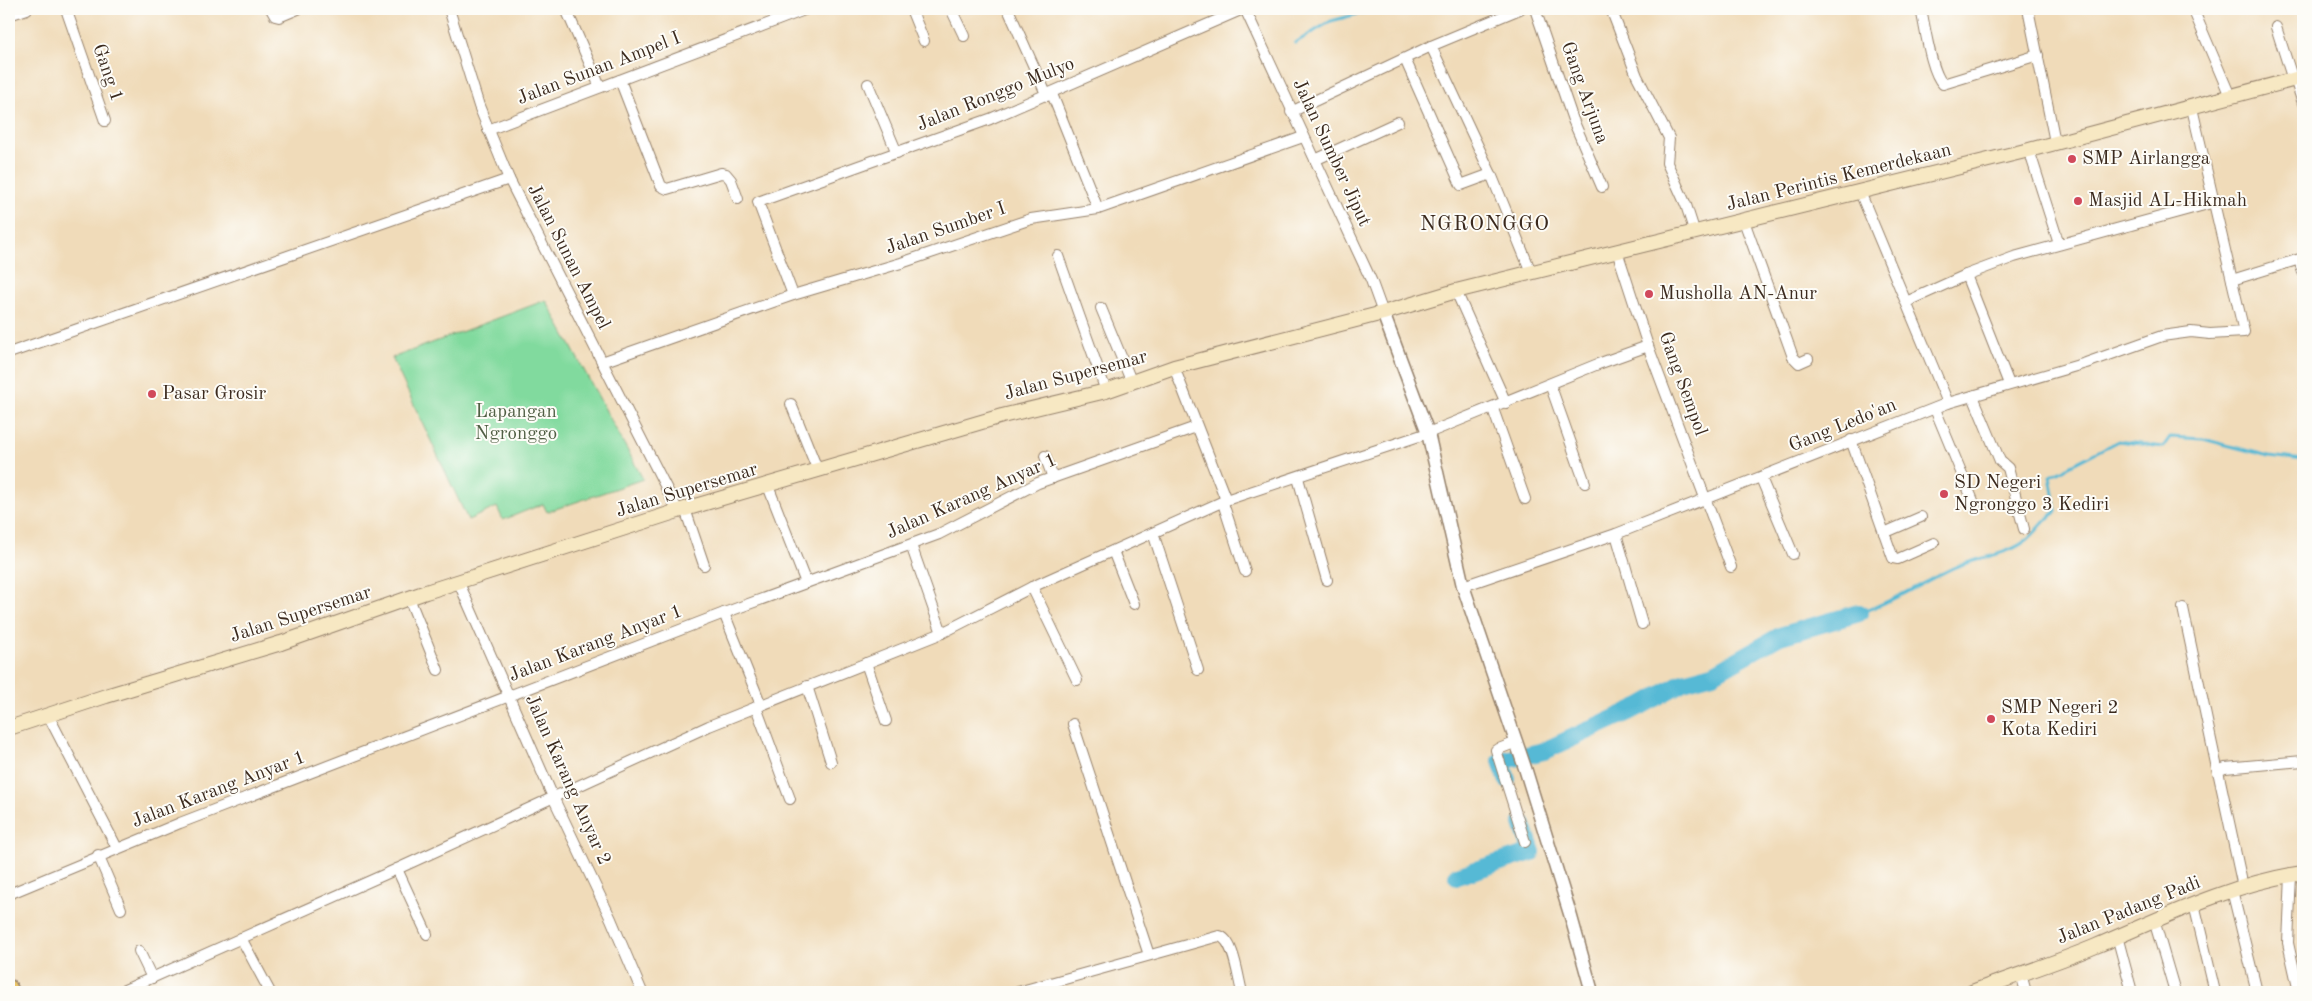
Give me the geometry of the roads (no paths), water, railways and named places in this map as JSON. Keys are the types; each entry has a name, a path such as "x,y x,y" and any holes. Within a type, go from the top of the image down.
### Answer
{"main road":[{"name":"Jalan Perintis Kemerdekaan","path":"1383,313 1456,291 2029,150 2297,79"},
{"name":"Jalan Supersemar","path":"9,728 281,643 409,598 682,510 1002,416 1106,391 1174,367 1383,313"},
{"name":"Jalan Padang Padi","path":"1972,992 2237,888 2297,874"},
{"path":"9,988 11,992"}],"street":[{"path":"9,15 27,9"},
{"name":"Gang 1","path":"66,9 105,121"},
{"path":"271,9 275,16 279,17 298,9"},
{"name":"Jalan Sunan Ampel","path":"449,9 488,130 509,179 602,362 682,510 704,565"},
{"path":"566,9 600,87"},
{"name":"Jalan Sunan Ampel I","path":"488,130 807,9"},
{"path":"911,9 924,42"},
{"path":"951,9 964,36"},
{"path":"1008,9 1049,95 1098,209"},
{"name":"Jalan Ronggo Mulyo","path":"793,295 758,202 956,132 1049,95 1244,9"},
{"name":"Jalan Sumber Jiput","path":"1244,9 1371,280 1383,313"},
{"path":"1291,112 1431,46 1520,9"},
{"name":"Gang Arjuna","path":"1535,9 1573,120 1602,188"},
{"path":"1611,9 1637,76 1669,138 1667,162 1686,205 1695,233"},
{"path":"1921,9 1939,80 1944,84 2038,55"},
{"path":"2028,9 2055,142"},
{"path":"2193,9 2230,96"},
{"path":"2276,27 2297,79 2303,104"},
{"path":"1431,46 1491,174 1531,272"},
{"path":"1405,59 1461,186 1491,174"},
{"path":"620,80 661,186 667,189 721,173 726,174 731,180 738,199"},
{"path":"868,84 898,153"},
{"path":"2192,108 2216,202 2232,280 2301,259 2303,272"},
{"path":"1315,160 1398,122"},
{"name":"Jalan Sumber I","path":"602,362 793,295 901,263 1031,219 1098,209 1303,137"},
{"path":"2029,150 2059,244"},
{"path":"9,353 509,179"},
{"path":"1860,192 1948,403"},
{"path":"1906,302 1966,275 2014,257 2216,202"},
{"path":"1744,221 1793,357 1799,364 1808,359"},
{"name":"Gang Sempol","path":"1617,251 1648,346 1731,567"},
{"path":"1058,256 1106,391"},
{"path":"1966,275 2009,384"},
{"name":"Gang Ledo'an","path":"1463,586 1616,534 1948,403 2086,362 2162,336 2184,333 2244,332 2232,280"},
{"path":"1456,291 1506,403"},
{"path":"1102,308 1132,383"},
{"path":"1383,313 1428,433 1463,586 1518,745 1592,992"},
{"path":"120,992 397,869 637,758 807,686 942,633 1032,587 1224,502 1428,433 1648,346"},
{"path":"1174,367 1224,502 1245,571"},
{"path":"1550,384 1585,483"},
{"path":"1973,396 2000,461 2008,468 2024,529"},
{"path":"790,404 818,471"},
{"path":"1492,409 1525,498"},
{"path":"1935,409 1976,508"},
{"name":"Jalan Karang Anyar 1","path":"9,894 117,848 724,613 939,534 1038,483 1196,427"},
{"path":"1851,440 1892,555 1896,559 1934,543"},
{"path":"1044,456 1053,478"},
{"path":"1298,478 1327,580"},
{"path":"1761,478 1793,554"},
{"path":"768,486 806,584"},
{"path":"1884,533 1921,517"},
{"path":"1152,533 1198,670"},
{"path":"1616,534 1642,624"},
{"path":"911,545 942,633"},
{"path":"1113,551 1134,604"},
{"name":"Jalan Karang Anyar 2","path":"459,583 552,797 611,919 642,992"},
{"path":"1032,587 1077,680"},
{"path":"409,598 438,670"},
{"path":"2183,608 2218,772 2237,888 2257,992"},
{"path":"724,613 759,706 790,800"},
{"path":"866,663 886,721"},
{"path":"807,686 831,762"},
{"path":"48,715 117,848"},
{"path":"1073,724 1149,955"},
{"path":"1518,745 1496,750 1525,842"},
{"path":"2218,772 2225,768 2303,761"},
{"path":"98,856 121,909"},
{"path":"397,869 427,934"},
{"path":"2297,874 2288,943 2299,992"},
{"path":"2194,904 2215,992"},
{"path":"2154,920 2175,992"},
{"path":"1018,992 1214,936 1223,936 1230,945 1242,992"},
{"path":"2117,936 2132,992"},
{"path":"241,938 270,992"},
{"path":"139,951 152,978"},
{"path":"2021,974 2026,992"}],"waterway":[{"path":"1295,43 1331,21 1377,9"},
{"path":"1859,613 1895,598 1953,568 2002,553 2020,545 2056,512 2050,476 2118,441 2163,447 2170,437 2203,439 2269,456 2303,460"},
{"path":"1507,779 1501,761 1544,751 1641,706 1683,682 1713,674 1780,636 1859,613"},
{"path":"1457,876 1532,852 1522,823"}],"place":[{"name":"SMP Airlangga","path":"2072,159"},
{"name":"Masjid AL-Hikmah","path":"2078,201"},
{"name":"Musholla AN-Anur","path":"1649,294"},
{"name":"Pasar Grosir","path":"152,394"},
{"name":"SD Negeri Ngronggo 3 Kediri","path":"1944,494"},
{"name":"SMP Negeri 2 Kota Kediri","path":"1991,719"}],"district":[{"name":"NGRONGGO","path":"1485,224"}],"park label":[{"name":"Lapangan Ngronggo","path":"516,423"}]}
